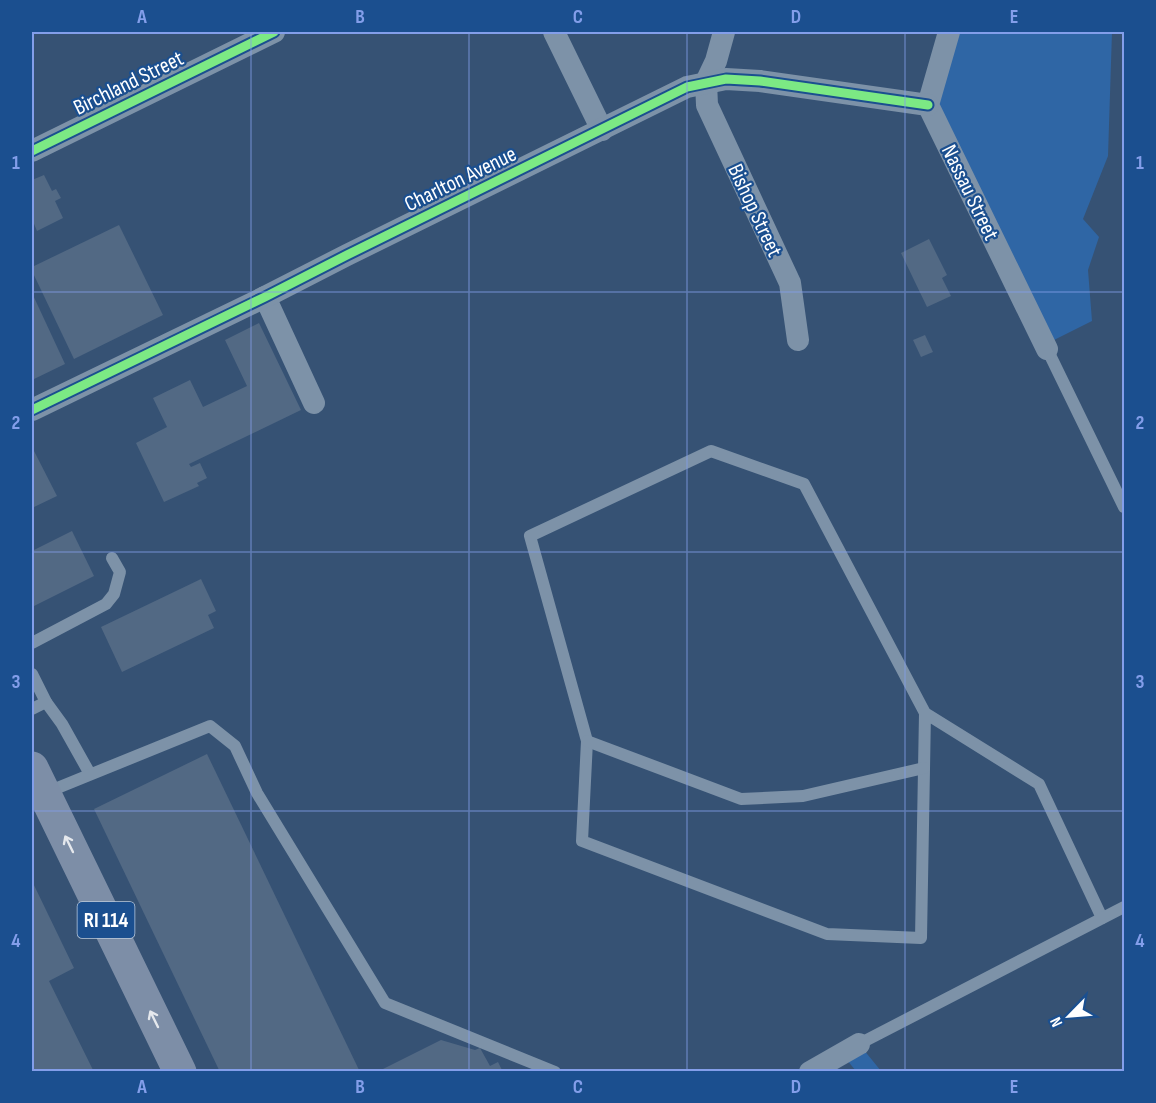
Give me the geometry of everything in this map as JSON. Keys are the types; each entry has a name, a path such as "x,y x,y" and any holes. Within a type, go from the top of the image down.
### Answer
{"main road":[{"name":"RI 114","path":"38,781 180,1071"}],"street":[{"name":"Birchland Street","path":"32,151 274,32"},
{"path":"554,32 602,130"},
{"path":"706,82 716,61 724,32"},
{"path":"928,105 949,32"},
{"name":"Charlton Avenue","path":"32,410 687,87 726,79 760,81 928,105"},
{"name":"Bishop Street","path":"706,82 707,105 790,283 798,340"},
{"name":"Nassau Street","path":"928,105 1047,349"},
{"path":"265,297 314,403"},
{"path":"810,1071 860,1044"}],"lane":[{"path":"1047,349 1125,507"},
{"path":"711,451 804,484 925,713 921,938 827,934 582,841 587,741 530,536 711,451"},
{"path":"32,643 106,604 114,594 120,572 112,558"},
{"path":"32,674 46,702 62,724 90,774"},
{"path":"32,709 46,702"},
{"path":"925,713 1040,784 1102,918"},
{"path":"38,781 90,774 210,726 235,746 257,793 385,1003 555,1071"},
{"path":"587,741 741,799 803,796 924,768"},
{"path":"860,1044 1125,907"}],"shaded area":[{"path":"953,32 1112,32 1108,156 1083,219 1099,237 1088,270 1092,321 1054,340 934,106"},
{"path":"859,1044 881,1071 856,1071 842,1054"}],"building":[{"path":"44,175 52,191 56,189 61,198 55,201 63,218 37,231 32,219 32,180"},
{"path":"119,225 163,315 74,359 32,267"},
{"path":"929,239 947,275 942,278 951,296 927,307 901,253"},
{"path":"32,293 65,364 32,380"},
{"path":"259,323 301,410 189,464 191,467 200,463 207,478 197,483 199,486 164,502 136,443 167,427 153,398 190,380 203,407 247,386 225,340"},
{"path":"925,335 933,352 921,357 913,340"},
{"path":"34,451 57,496 32,508 32,452"},
{"path":"72,531 94,576 32,607 32,551"},
{"path":"201,579 216,611 208,615 214,628 122,672 101,627"},
{"path":"207,754 360,1072 220,1072 94,809"},
{"path":"32,881 74,968 49,981 94,1072 32,1072"},
{"path":"441,1040 475,1050 480,1048 490,1066 498,1062 503,1072 377,1072"}],"cycle path":[{"path":"32,151 274,32"},
{"path":"32,410 687,87 726,79 760,81 928,105"}]}
